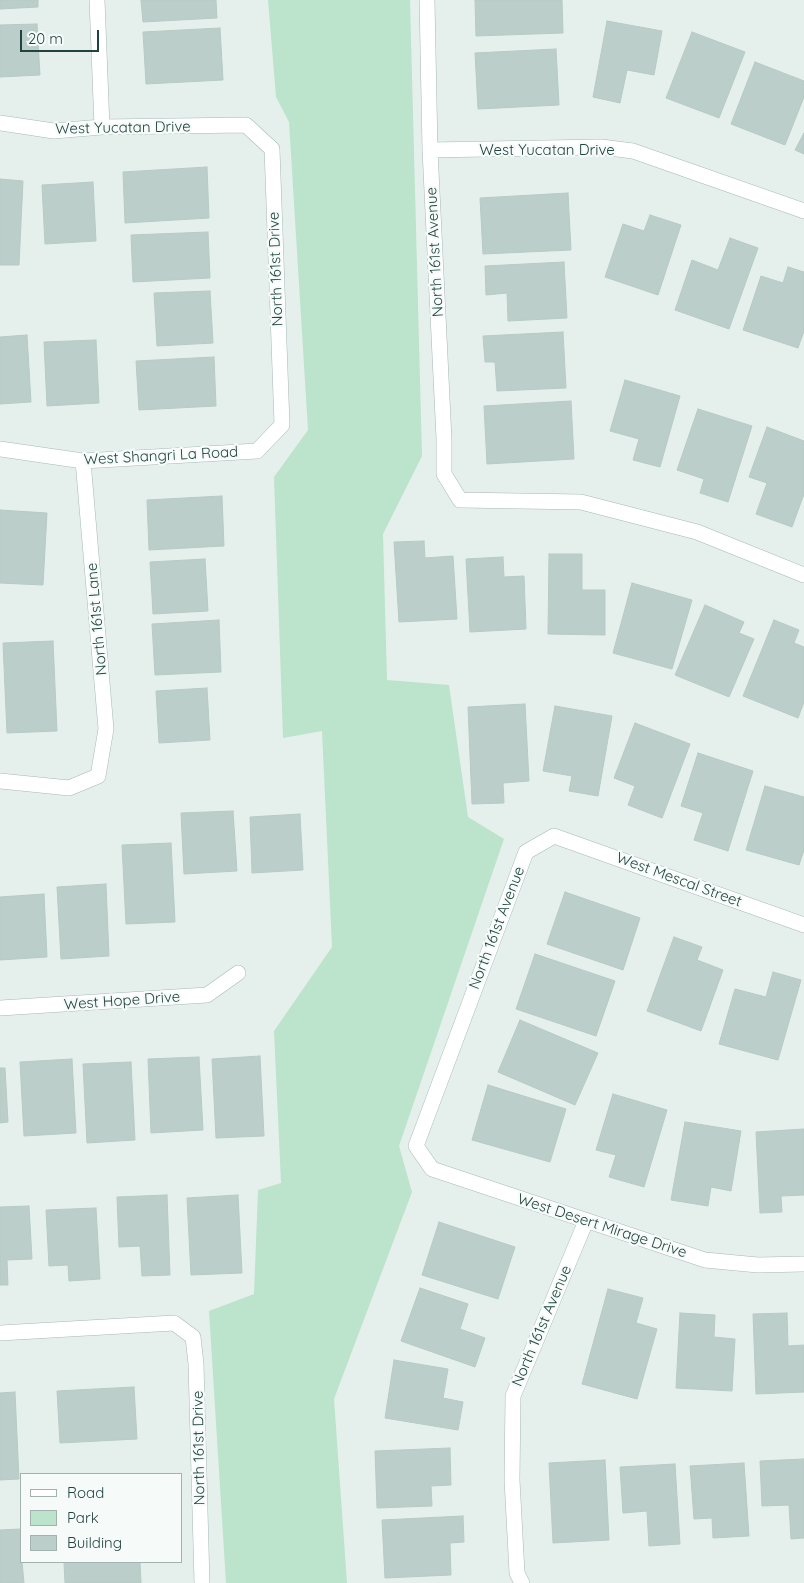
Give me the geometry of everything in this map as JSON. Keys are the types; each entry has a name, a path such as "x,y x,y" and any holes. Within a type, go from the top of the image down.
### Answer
{"street":[{"path":"97,0 102,128"},
{"name":"North 161st Avenue","path":"427,0 430,150 444,474 460,500 581,502 697,532 804,575"},
{"name":"West Yucatan Drive","path":"0,123 54,131 246,125"},
{"name":"North 161st Drive","path":"246,125 272,149 282,425"},
{"name":"West Yucatan Drive","path":"430,150 601,147 633,151 804,211"},
{"name":"West Shangri La Road","path":"0,449 83,461 256,451 282,425"},
{"name":"North 161st Lane","path":"0,781 69,788 98,776 106,729 83,461"},
{"name":"North 161st Avenue","path":"416,1146 526,852 554,836"},
{"name":"West Mescal Street","path":"554,836 804,925"},
{"name":"West Hope Drive","path":"0,1008 207,995 238,974"},
{"name":"West Desert Mirage Drive","path":"416,1146 432,1169 705,1260 758,1265 804,1264"},
{"name":"North 161st Avenue","path":"522,1583 517,1573 512,1480 513,1396 586,1221"},
{"name":"North 161st Drive","path":"0,1333 174,1323 194,1337 202,1583"}],"green space":[{"path":"268,0 410,0 422,456 383,534 387,680 449,685 468,817 504,839 399,1146 412,1192 334,1399 347,1583 226,1583 209,1311 254,1294 258,1190 281,1183 274,1031 332,947 322,731 283,738 274,477 308,430 289,122 276,97"}],"building":[{"path":"0,0 38,0 38,7 0,9"},
{"path":"141,0 216,0 217,18 143,22"},
{"path":"475,0 562,0 563,33 476,36"},
{"path":"607,21 662,31 654,75 627,70 620,103 593,97"},
{"path":"37,24 40,75 0,77 0,25"},
{"path":"220,28 223,80 146,84 143,32"},
{"path":"692,32 745,52 719,118 666,98"},
{"path":"556,49 559,105 478,109 475,53"},
{"path":"755,62 804,81 804,97 785,145 731,124"},
{"path":"804,133 804,154 795,150"},
{"path":"207,167 209,218 125,223 123,172"},
{"path":"0,179 23,181 19,265 0,265"},
{"path":"93,182 96,241 45,244 42,185"},
{"path":"568,193 571,250 483,254 480,198"},
{"path":"650,215 681,225 658,295 605,277 623,224 644,231"},
{"path":"208,232 210,278 133,282 131,235"},
{"path":"730,238 758,248 729,329 675,310 692,260 718,270"},
{"path":"564,262 567,318 508,321 507,293 486,295 485,266"},
{"path":"788,267 804,272 804,331 798,348 743,330 761,276 783,283"},
{"path":"210,291 213,343 157,346 154,293"},
{"path":"563,332 566,388 497,391 495,362 485,362 483,336"},
{"path":"27,335 31,402 0,404 0,337"},
{"path":"96,340 99,403 47,406 44,342"},
{"path":"214,357 216,406 139,410 136,361"},
{"path":"625,380 680,396 660,467 633,460 639,439 610,431"},
{"path":"571,401 574,459 487,464 484,406"},
{"path":"698,409 752,426 728,502 700,493 704,479 677,470"},
{"path":"767,427 804,441 804,494 792,527 756,514 767,483 749,477"},
{"path":"222,496 224,546 149,550 147,500"},
{"path":"0,510 47,513 43,585 0,583"},
{"path":"424,541 425,558 453,556 457,619 399,622 394,542"},
{"path":"549,554 582,554 582,590 605,590 605,635 548,634"},
{"path":"503,557 504,577 524,576 526,629 470,632 466,559"},
{"path":"205,559 208,611 153,614 150,562"},
{"path":"632,583 692,600 672,669 613,653"},
{"path":"705,605 744,622 739,633 754,639 729,697 675,675"},
{"path":"219,620 221,672 155,675 152,624"},
{"path":"774,620 799,630 794,643 804,647 804,702 798,718 743,696"},
{"path":"53,641 57,731 7,733 3,643"},
{"path":"207,688 210,740 159,743 156,691"},
{"path":"525,704 529,781 503,783 504,803 472,804 468,707"},
{"path":"555,706 612,716 598,796 569,791 572,776 543,771"},
{"path":"635,723 690,744 662,818 628,805 635,786 614,778"},
{"path":"698,753 753,771 728,851 694,840 703,813 681,806"},
{"path":"765,786 804,797 804,850 799,865 746,850"},
{"path":"233,811 237,871 184,874 181,813"},
{"path":"300,814 303,870 252,873 250,817"},
{"path":"171,843 175,922 126,924 122,845"},
{"path":"106,884 109,956 61,959 57,887"},
{"path":"565,892 640,918 623,970 547,944"},
{"path":"44,894 47,957 0,960 0,897"},
{"path":"674,937 702,947 697,960 723,970 701,1031 647,1011"},
{"path":"535,954 615,981 596,1036 516,1009"},
{"path":"773,972 801,980 778,1060 719,1044 735,989 766,997"},
{"path":"520,1020 598,1053 575,1105 498,1072"},
{"path":"260,1056 264,1136 216,1138 212,1059"},
{"path":"199,1057 203,1130 151,1133 148,1059"},
{"path":"72,1059 76,1133 24,1136 20,1062"},
{"path":"131,1062 135,1140 87,1143 83,1064"},
{"path":"0,1068 5,1068 8,1122 0,1123"},
{"path":"488,1085 566,1109 550,1162 472,1140"},
{"path":"613,1094 667,1110 644,1187 609,1177 616,1155 596,1150"},
{"path":"685,1122 741,1131 731,1191 711,1187 708,1206 671,1200"},
{"path":"804,1129 804,1195 781,1196 782,1212 760,1213 756,1132"},
{"path":"167,1195 170,1275 142,1276 140,1246 119,1247 117,1197"},
{"path":"238,1195 242,1273 191,1275 187,1198"},
{"path":"29,1206 32,1259 7,1260 8,1285 0,1285 0,1207"},
{"path":"96,1208 100,1279 69,1281 68,1265 49,1266 46,1210"},
{"path":"439,1222 515,1247 498,1299 422,1275"},
{"path":"420,1288 468,1304 460,1329 485,1338 475,1367 401,1341"},
{"path":"608,1289 643,1298 636,1323 657,1329 637,1399 582,1384"},
{"path":"680,1313 715,1315 714,1337 735,1339 732,1391 676,1388"},
{"path":"787,1313 788,1346 804,1345 804,1392 756,1394 753,1314"},
{"path":"394,1360 448,1369 443,1398 463,1402 458,1430 385,1418"},
{"path":"134,1387 137,1439 60,1443 57,1391"},
{"path":"15,1392 19,1479 0,1480 0,1393"},
{"path":"450,1448 451,1485 431,1486 432,1506 377,1508 375,1451"},
{"path":"804,1459 804,1538 791,1539 789,1505 762,1506 760,1461"},
{"path":"605,1460 609,1540 553,1543 549,1463"},
{"path":"744,1463 749,1536 713,1538 712,1518 694,1519 690,1466"},
{"path":"675,1464 680,1544 649,1546 647,1511 623,1513 620,1467"},
{"path":"463,1516 464,1542 450,1543 451,1575 385,1578 382,1520"},
{"path":"20,1529 20,1563 22,1563 24,1583 0,1583 0,1530"},
{"path":"64,1563 140,1563 141,1583 65,1583"}]}
